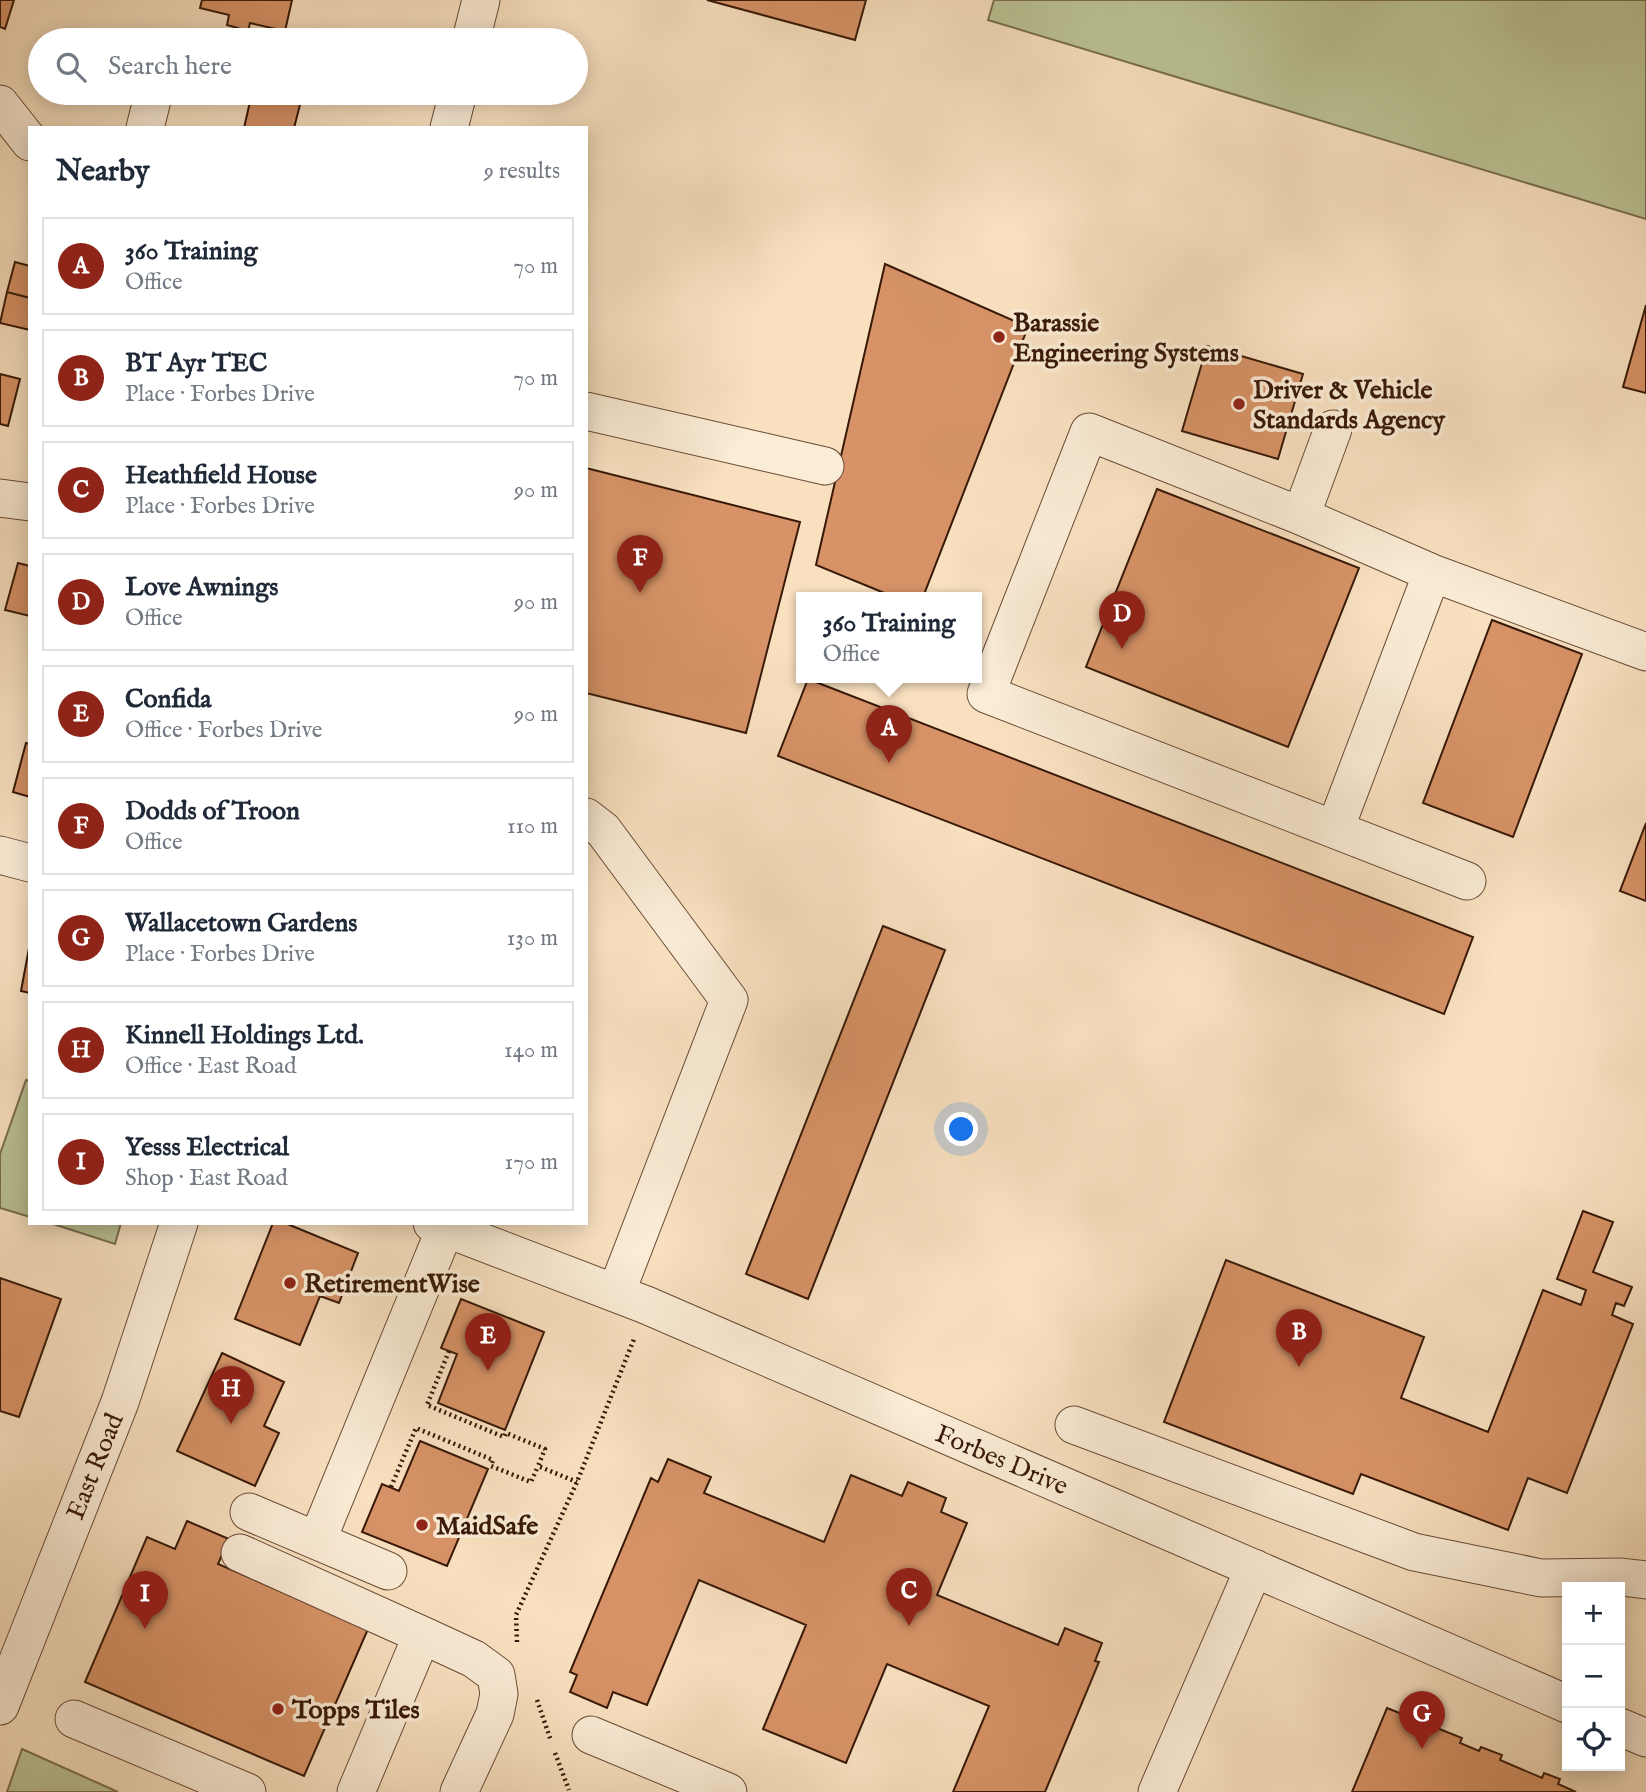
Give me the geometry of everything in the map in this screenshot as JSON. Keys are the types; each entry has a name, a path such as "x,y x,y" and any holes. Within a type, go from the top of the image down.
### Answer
{"street":[{"path":"474,28 481,0"},
{"path":"0,104 28,139"},
{"path":"450,126 455,105"},
{"path":"588,411 825,466"},
{"path":"1301,516 1333,429"},
{"path":"1466,881 986,694 1089,432 1301,516 1432,573 1646,652"},
{"path":"0,498 28,502"},
{"path":"1335,829 1432,573"},
{"path":"588,819 603,830 729,1000 631,1299"},
{"path":"0,855 28,862"},
{"name":"East Road","path":"0,1706 120,1402 178,1225"},
{"path":"317,1541 439,1226"},
{"name":"Forbes Drive","path":"439,1226 631,1299 1562,1702"},
{"path":"1074,1425 1414,1552 1541,1578 1621,1577 1646,1580"},
{"path":"249,1512 388,1571"},
{"path":"240,1553 474,1659 496,1675 499,1694 495,1714 459,1792"},
{"path":"1157,1792 1254,1568"},
{"path":"356,1792 422,1635"},
{"path":"74,1719 247,1792"},
{"path":"1625,1729 1646,1738"},
{"path":"591,1734 728,1792"}],"path":[{"path":"521,1653 516,1640 516,1615 577,1482 631,1299"},
{"path":"391,1488 416,1428 494,1461 491,1466 531,1482 538,1466 545,1449 506,1433 504,1437 427,1405 449,1351"},
{"path":"538,1466 577,1482"},
{"path":"534,1690 569,1790"}],"green space":[{"path":"994,0 1646,0 1646,219 988,20"},
{"path":"28,1080 28,1216 0,1208 0,1154"},
{"path":"56,1225 120,1225 115,1244"},
{"path":"22,1749 118,1792 7,1792"}],"building":[{"path":"0,0 14,0 5,29 0,27"},
{"path":"202,0 292,0 286,28 250,23 249,28 238,28 227,25 229,15 200,8"},
{"path":"707,0 866,0 855,40"},
{"path":"249,105 300,105 295,126 244,126"},
{"path":"15,262 28,265 28,297 7,292"},
{"path":"885,264 1028,327 925,592 882,592 816,565"},
{"path":"7,292 28,297 28,330 0,323"},
{"path":"1646,305 1646,393 1623,387"},
{"path":"1207,346 1303,374 1278,459 1182,431"},
{"path":"0,374 20,379 8,426 0,424"},
{"path":"588,469 800,522 746,733 588,694"},
{"path":"1157,489 1359,568 1288,747 1086,667"},
{"path":"18,563 28,566 28,616 5,610"},
{"path":"1492,620 1582,654 1513,837 1423,803"},
{"path":"806,683 818,683 1473,937 1444,1014 778,756"},
{"path":"26,743 28,744 28,796 13,792"},
{"path":"1646,823 1646,901 1620,891"},
{"path":"883,926 945,950 808,1299 746,1274"},
{"path":"28,954 28,993 21,991"},
{"path":"1583,1211 1613,1222 1593,1272 1632,1287 1624,1306 1616,1303 1612,1315 1633,1324 1567,1493 1528,1478 1508,1530 1361,1474 1353,1494 1164,1422 1226,1260 1424,1337 1401,1398 1488,1432 1543,1290 1581,1305 1586,1290 1557,1279"},
{"path":"272,1225 290,1225 358,1253 339,1303 320,1296 300,1345 235,1319"},
{"path":"0,1278 61,1299 19,1417 0,1411"},
{"path":"461,1299 544,1332 505,1430 438,1403 457,1354 441,1348"},
{"path":"222,1353 284,1382 264,1426 279,1433 255,1486 177,1451"},
{"path":"420,1441 488,1469 447,1566 362,1532 382,1484 399,1491"},
{"path":"668,1459 711,1477 704,1493 824,1542 851,1475 902,1496 908,1482 946,1498 941,1512 967,1523 937,1595 1058,1645 1065,1628 1102,1643 1095,1661 1099,1662 1045,1792 953,1792 989,1706 887,1664 846,1763 763,1729 806,1625 699,1580 647,1705 613,1692 607,1708 570,1692 577,1675 570,1672 651,1478 658,1482"},
{"path":"187,1521 229,1539 218,1564 368,1629 304,1776 85,1682 147,1537 175,1549"},
{"path":"1387,1708 1462,1738 1460,1743 1479,1751 1481,1747 1502,1755 1500,1760 1542,1778 1544,1773 1560,1779 1558,1784 1576,1792 1352,1792"}],"place":[{"name":"Barassie Engineering Systems","path":"999,337"},
{"name":"Driver & Vehicle Standards Agency","path":"1239,404"},
{"name":"Dodds of Troon","path":"640,593"},
{"name":"Love Awnings","path":"1122,649"},
{"name":"360 Training","path":"889,763"},
{"name":"RetirementWise","path":"290,1283"},
{"name":"BT Ayr TEC","path":"1299,1367"},
{"name":"Confida","path":"488,1371"},
{"name":"Kinnell Holdings Ltd.","path":"231,1424"},
{"name":"MaidSafe","path":"422,1525"},
{"name":"Heathfield House","path":"909,1626"},
{"name":"Yesss Electrical","path":"145,1629"},
{"name":"Topps Tiles","path":"278,1709"},
{"name":"Wallacetown Gardens","path":"1422,1749"}]}
